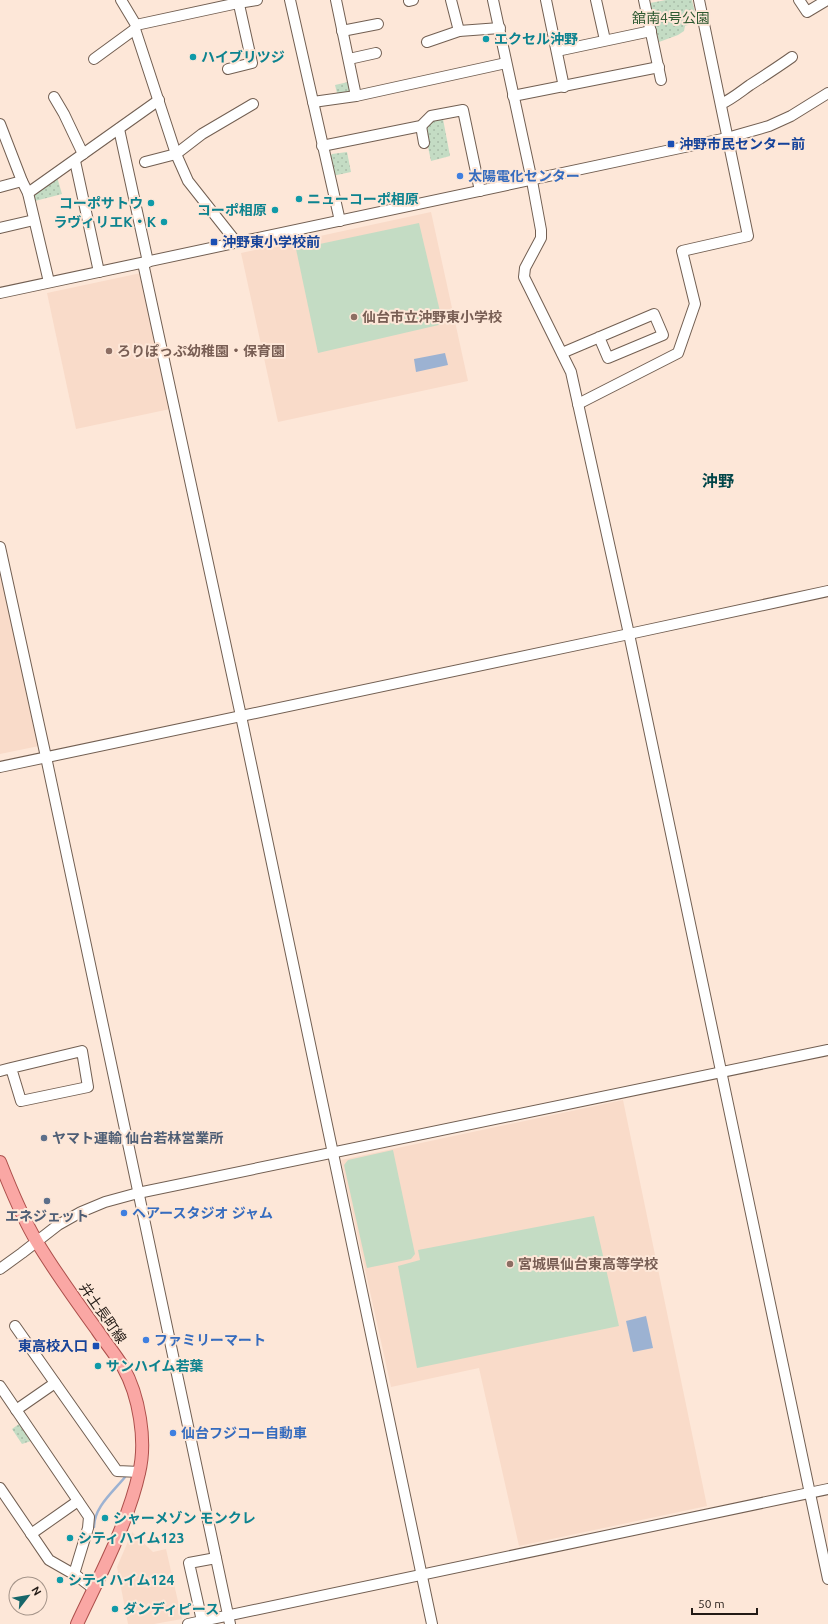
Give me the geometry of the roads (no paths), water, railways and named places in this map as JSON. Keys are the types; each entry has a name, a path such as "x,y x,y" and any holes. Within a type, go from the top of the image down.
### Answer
{"main road":[{"name":"井土長町線","path":"0,1162 18,1207 37,1242 123,1367 137,1404 142,1432 140,1472 130,1504 94,1589 77,1624"}],"street":[{"path":"121,0 136,27 176,154 188,181 237,243"},
{"path":"94,59 136,27 238,1 257,0"},
{"path":"290,0 340,221"},
{"path":"336,0 356,96"},
{"path":"451,0 459,31"},
{"path":"493,0 532,181 541,230 541,238 525,268 524,278 571,372 629,634 828,1579"},
{"path":"546,0 564,87"},
{"path":"596,0 605,40"},
{"path":"644,0 661,80"},
{"path":"799,0 807,12 827,0"},
{"path":"228,69 252,63 238,1"},
{"path":"578,404 678,353 695,304 682,251 748,236 720,104 702,1"},
{"path":"342,31 378,24"},
{"path":"427,42 459,31 500,28"},
{"path":"557,50 651,31"},
{"path":"349,60 376,53"},
{"path":"720,104 730,100 792,57"},
{"path":"313,102 356,96 506,63"},
{"path":"514,96 659,67"},
{"path":"0,293 532,181 728,138 769,126 791,116 828,93"},
{"path":"54,97 79,157 99,272"},
{"path":"28,193 159,100"},
{"path":"145,162 176,154 202,134 254,104"},
{"path":"322,146 421,126 431,116 463,110 480,191"},
{"path":"0,125 22,182 28,193 49,282"},
{"path":"421,126 424,143"},
{"path":"118,129 432,1624"},
{"path":"0,187 22,182"},
{"path":"0,228 34,220"},
{"path":"562,353 599,337 654,314 663,335 608,358 599,337"},
{"path":"0,548 46,757 229,1620"},
{"path":"0,767 828,591"},
{"path":"0,1268 58,1225 81,1212 105,1202 138,1193 828,1050"},
{"path":"0,1071 11,1068 82,1051 88,1087 20,1102 11,1068"},
{"path":"15,1326 116,1471 140,1472"},
{"path":"16,1410 55,1383"},
{"path":"0,1386 89,1517 88,1528 74,1574"},
{"path":"0,1488 49,1560 74,1574 94,1589"},
{"path":"188,1624 202,1621 229,1620 422,1575 828,1489"},
{"path":"31,1534 78,1501"},
{"path":"202,1621 189,1564 216,1558"}],"water":[{"path":"445,353 448,365 416,372 414,359"},
{"path":"646,1316 653,1348 633,1352 626,1321"}],"waterway":[{"path":"94,1527 97,1513 101,1506 125,1477"}],"place":[{"name":"エクセル沖野","path":"486,39"},
{"name":"ハイブリツジ","path":"193,57"},
{"name":"沖野市民センター前","path":"671,144"},
{"name":"太陽電化センター","path":"460,176"},
{"name":"ニューコーポ相原","path":"299,199"},
{"name":"コーポサトウ","path":"151,203"},
{"name":"コーポ相原","path":"275,210"},
{"name":"ラヴィリエK・K","path":"164,222"},
{"name":"沖野東小学校前","path":"214,242"},
{"name":"仙台市立沖野東小学校","path":"354,317"},
{"name":"ろりぽっぷ幼稚園・保育園","path":"109,351"},
{"name":"ヤマト運輸 仙台若林営業所","path":"44,1138"},
{"name":"エネジェット","path":"47,1201"},
{"name":"ヘアースタジオ ジャム","path":"124,1213"},
{"name":"宮城県仙台東高等学校","path":"510,1264"},
{"name":"ファミリーマート","path":"146,1340"},
{"name":"東高校入口","path":"96,1346"},
{"name":"サンハイム若葉","path":"98,1366"},
{"name":"仙台フジコー自動車","path":"173,1433"},
{"name":"シャーメゾン モンクレ","path":"105,1518"},
{"name":"シティハイム123","path":"70,1538"},
{"name":"シティハイム124","path":"60,1580"},
{"name":"ダンディピース","path":"115,1609"}],"district":[{"name":"沖野","path":"718,481"}],"park label":[{"name":"舘南4号公園","path":"671,18"}]}
